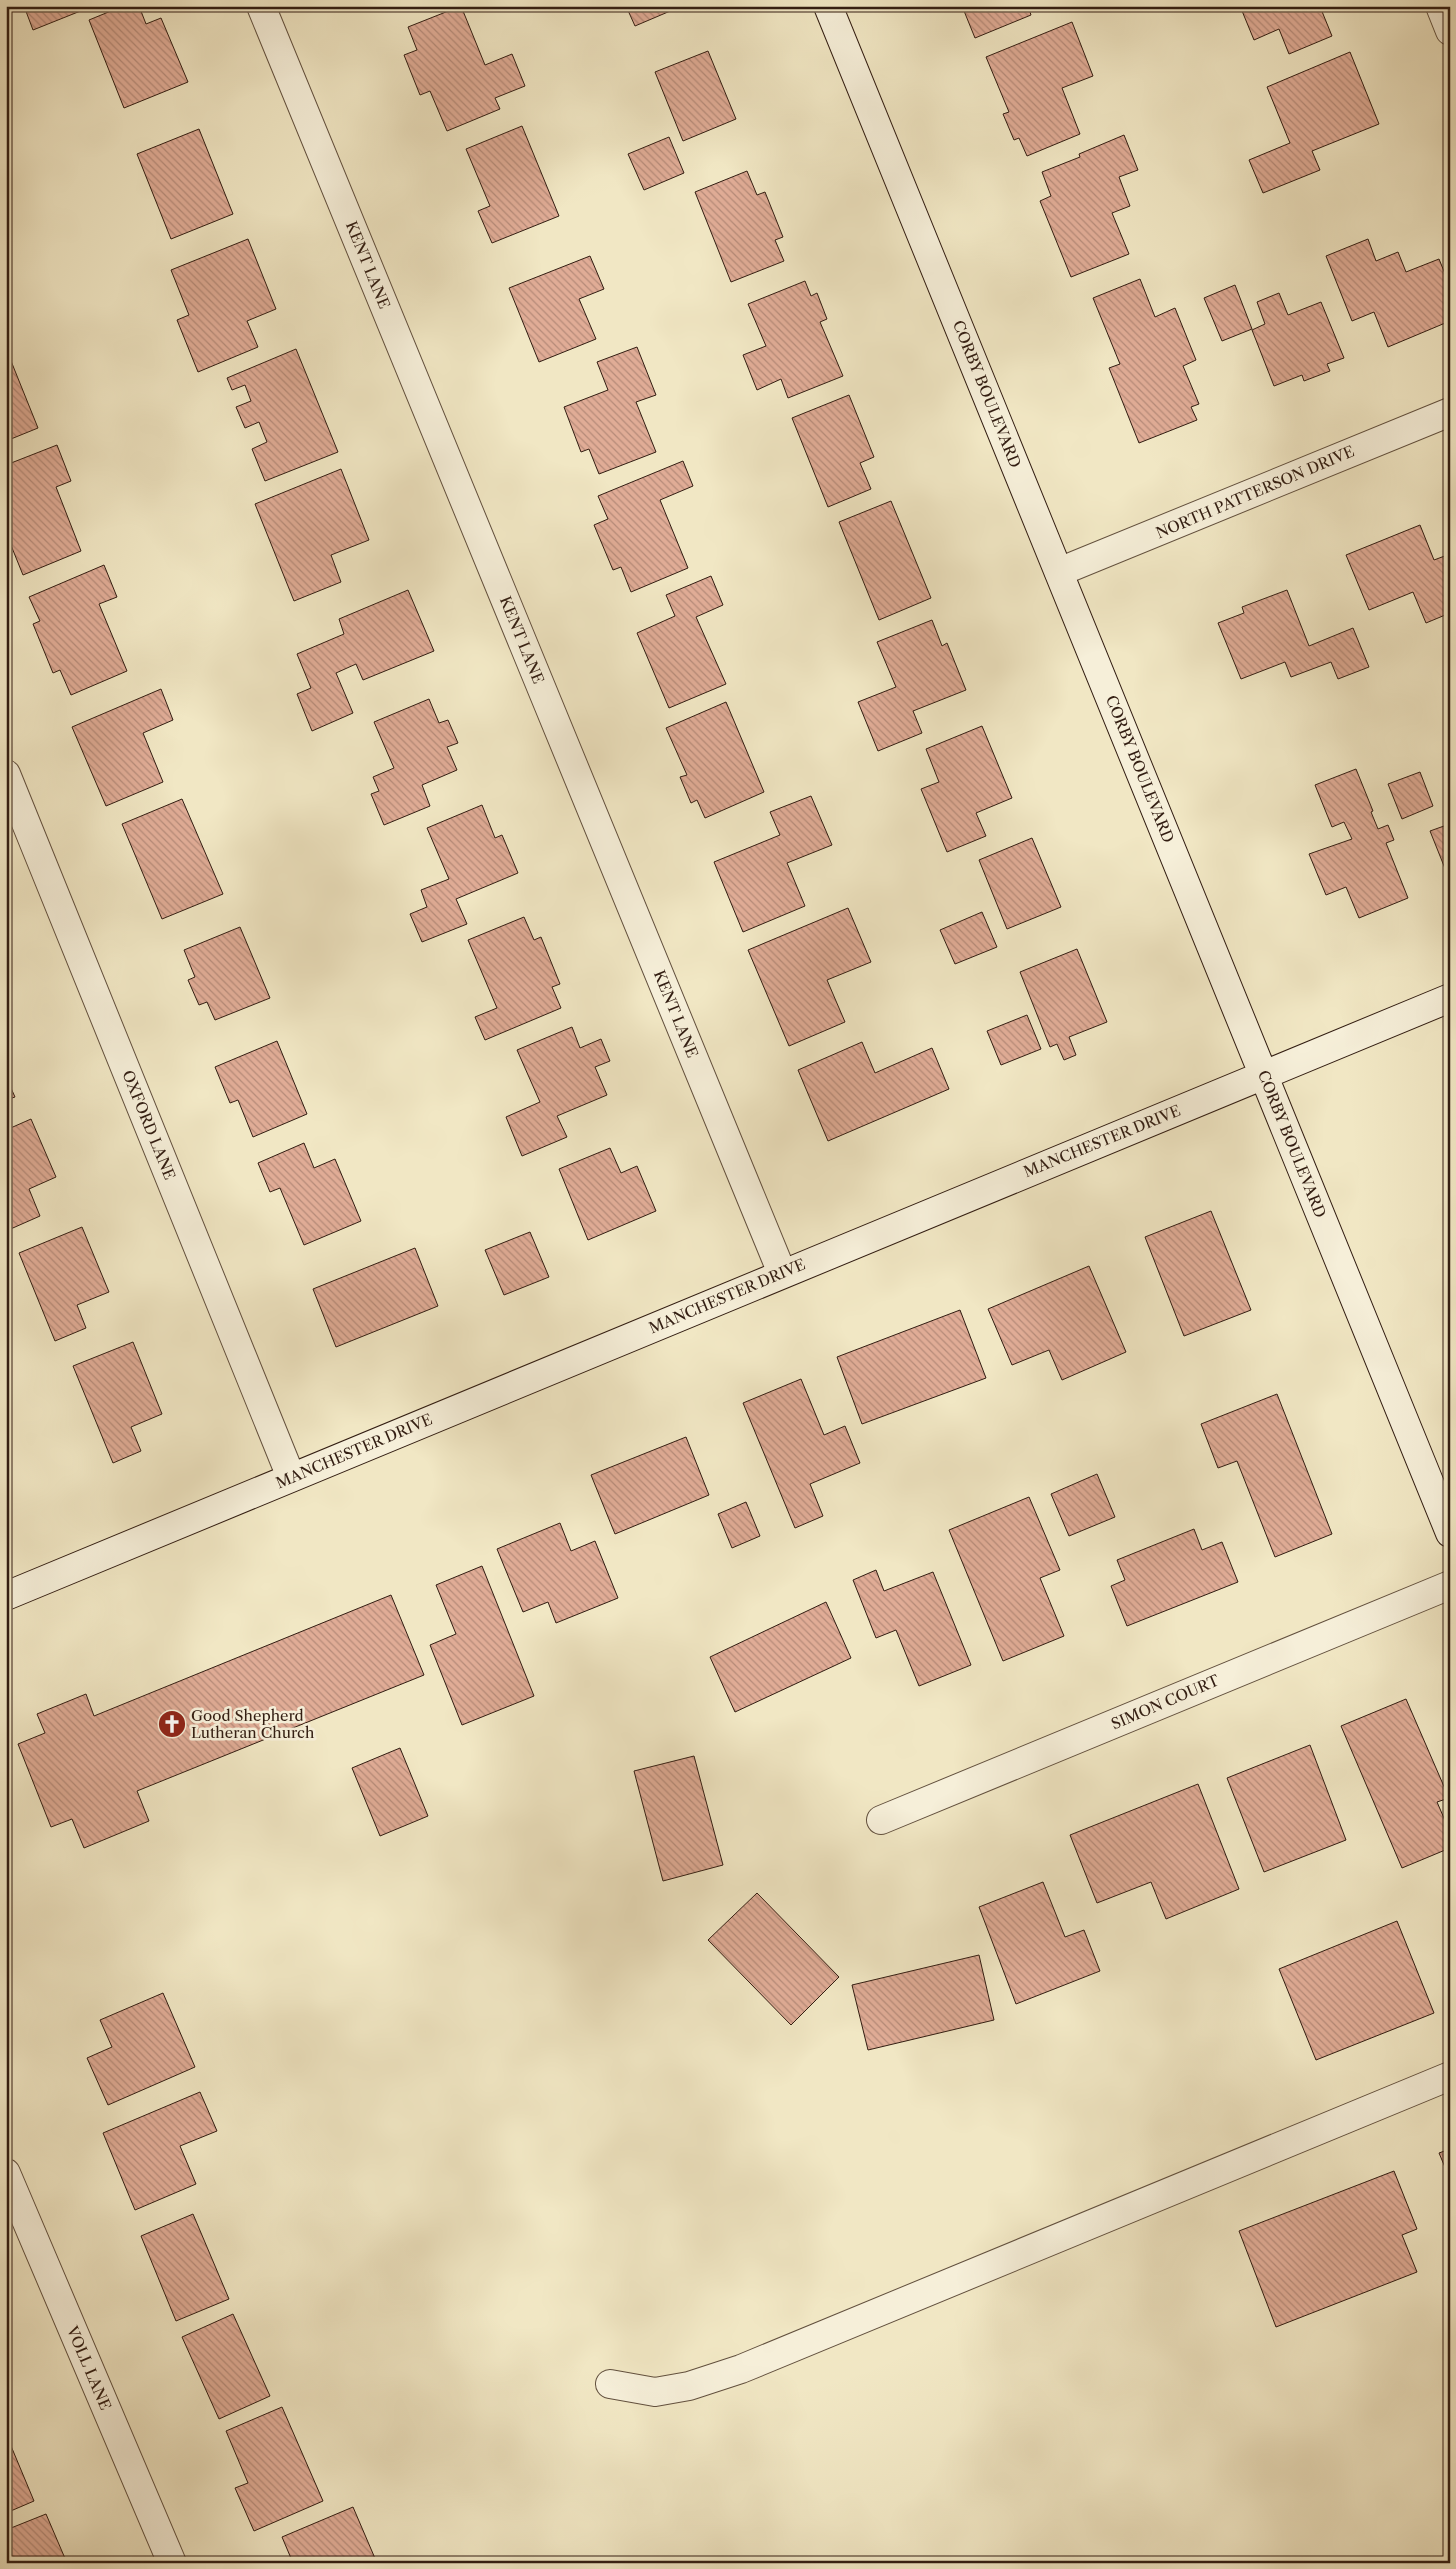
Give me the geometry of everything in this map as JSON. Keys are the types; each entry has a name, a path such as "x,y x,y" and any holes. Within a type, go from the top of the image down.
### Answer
{"street":[{"name":"KENT LANE","path":"261,6 782,1273"},
{"name":"CORBY BOULEVARD","path":"828,6 1450,1533"},
{"path":"1440,6 1450,31"},
{"name":"NORTH PATTERSON DRIVE","path":"1060,572 1450,412"},
{"name":"OXFORD LANE","path":"6,774 291,1477"},
{"name":"MANCHESTER DRIVE","path":"6,1596 782,1273 1450,998"},
{"name":"SIMON COURT","path":"881,1820 1450,1585"},
{"path":"610,2384 655,2392 689,2386 741,2369 1450,2076"},
{"name":"VOLL LANE","path":"6,2173 172,2563"}],"building":[{"path":"24,6 93,6 33,30"},
{"path":"123,6 139,6 146,24 161,18 188,82 124,108 89,20"},
{"path":"461,6 485,65 512,54 525,86 495,98 500,109 447,131 430,91 420,95 404,55 417,50 408,27"},
{"path":"626,6 682,6 635,26"},
{"path":"962,6 1028,6 1031,15 975,38"},
{"path":"1240,6 1328,6 1321,9 1332,36 1289,54 1279,29 1254,40"},
{"path":"1072,22 1093,76 1062,88 1080,134 1027,156 1019,138 1014,140 1003,114 1009,112 986,57"},
{"path":"708,51 736,119 683,141 655,72"},
{"path":"1350,52 1379,124 1312,151 1320,170 1263,193 1249,160 1290,143 1267,87"},
{"path":"522,126 559,216 492,243 478,211 490,206 466,149"},
{"path":"199,129 233,214 171,239 137,154"},
{"path":"1124,135 1138,170 1119,177 1130,206 1112,213 1129,254 1071,277 1040,201 1051,196 1042,172 1080,157 1079,154"},
{"path":"669,137 684,173 644,190 628,154"},
{"path":"747,171 757,195 765,192 783,237 775,240 784,261 731,282 695,192"},
{"path":"248,239 276,309 247,321 258,347 198,372 177,320 189,315 171,270"},
{"path":"1368,239 1376,261 1398,252 1406,272 1439,259 1450,286 1450,321 1388,347 1374,312 1352,321 1326,256"},
{"path":"590,256 604,289 579,299 596,339 539,362 509,288"},
{"path":"1140,279 1155,317 1175,308 1196,360 1183,366 1199,404 1191,407 1197,420 1139,443 1109,368 1120,364 1093,298"},
{"path":"805,281 811,296 817,293 827,319 820,322 843,376 788,398 781,379 757,390 743,355 766,346 748,304"},
{"path":"1235,285 1252,329 1222,341 1204,298"},
{"path":"1279,293 1288,315 1321,302 1344,358 1327,364 1330,371 1304,381 1302,375 1274,386 1252,330 1265,324 1257,302"},
{"path":"637,347 656,395 636,402 656,452 599,474 589,449 581,452 564,407 608,390 597,362"},
{"path":"296,349 338,452 265,481 252,449 267,442 259,422 245,428 236,407 251,401 245,385 232,390 227,378"},
{"path":"9,356 38,428 6,441 6,357"},
{"path":"849,395 874,457 860,463 871,489 828,507 792,418"},
{"path":"57,445 71,481 56,487 81,551 23,575 6,533 6,465"},
{"path":"683,461 693,486 660,500 688,568 631,592 621,567 613,570 594,525 608,519 598,496"},
{"path":"341,469 369,540 331,555 341,582 294,601 255,504"},
{"path":"891,501 931,598 879,620 839,522"},
{"path":"1420,525 1434,560 1450,554 1450,613 1426,623 1413,592 1369,610 1346,555"},
{"path":"104,565 117,597 99,604 127,671 71,695 60,670 53,673 33,624 40,621 29,597"},
{"path":"711,576 723,605 696,617 726,684 669,708 637,633 675,616 666,595"},
{"path":"408,590 434,651 363,680 356,664 336,673 353,713 312,731 297,694 311,688 297,654 344,634 339,619"},
{"path":"1287,590 1309,646 1353,628 1369,667 1338,679 1331,662 1291,677 1285,662 1241,679 1218,623 1244,613 1242,607"},
{"path":"932,620 942,646 947,643 966,690 913,711 922,733 878,751 858,702 896,687 877,642"},
{"path":"161,689 173,720 143,733 163,782 106,806 72,727"},
{"path":"429,699 439,723 448,720 458,743 447,747 457,770 422,785 430,806 384,825 371,794 379,791 373,777 394,768 374,722"},
{"path":"726,702 764,792 705,818 697,800 691,803 680,777 687,775 666,728"},
{"path":"982,726 1012,798 976,813 986,836 947,852 921,789 939,782 926,749"},
{"path":"1356,769 1373,811 1371,812 1378,829 1388,825 1394,840 1386,843 1408,898 1359,918 1346,887 1326,895 1309,854 1352,839 1344,822 1332,827 1315,785"},
{"path":"1420,772 1433,806 1402,819 1388,784"},
{"path":"811,796 832,845 787,863 805,906 743,932 714,862 780,835 770,812"},
{"path":"182,799 223,894 162,919 122,824"},
{"path":"482,805 495,838 502,835 518,873 456,899 467,924 422,942 410,914 427,907 421,890 449,879 427,828"},
{"path":"1444,826 1448,834 1450,833 1450,881 1430,831"},
{"path":"1032,838 1061,907 1007,929 979,860"},
{"path":"848,908 871,962 827,980 845,1022 789,1046 748,950"},
{"path":"982,912 997,947 955,964 940,930"},
{"path":"524,917 534,940 541,937 560,984 552,987 561,1008 485,1040 475,1017 497,1008 468,940"},
{"path":"240,927 270,998 215,1020 207,1002 199,1005 188,980 195,977 184,950"},
{"path":"1077,949 1107,1022 1069,1037 1076,1055 1064,1060 1057,1044 1050,1047 1020,972"},
{"path":"1027,1015 1041,1049 1001,1065 987,1031"},
{"path":"572,1027 580,1048 601,1039 610,1061 595,1067 607,1095 557,1116 567,1137 522,1156 506,1117 540,1102 517,1050"},
{"path":"277,1041 307,1114 253,1137 238,1100 230,1103 215,1067"},
{"path":"862,1042 875,1073 932,1048 949,1089 828,1141 798,1070"},
{"path":"6,1077 15,1097 6,1100"},
{"path":"31,1119 56,1177 29,1189 40,1216 6,1231 6,1130"},
{"path":"304,1143 314,1168 335,1159 361,1221 304,1245 280,1188 270,1192 258,1163"},
{"path":"610,1148 621,1173 637,1166 656,1211 588,1240 559,1169"},
{"path":"1211,1211 1251,1310 1184,1336 1145,1237"},
{"path":"82,1227 109,1292 77,1305 86,1328 55,1341 19,1253"},
{"path":"530,1232 549,1277 504,1295 485,1250"},
{"path":"415,1248 438,1306 336,1347 313,1289"},
{"path":"1089,1266 1126,1352 1062,1380 1049,1350 1012,1365 988,1309"},
{"path":"960,1310 986,1378 862,1424 837,1357"},
{"path":"133,1342 162,1414 131,1427 141,1451 113,1463 73,1366"},
{"path":"801,1379 824,1435 845,1426 860,1463 810,1484 823,1516 795,1528 743,1403"},
{"path":"1277,1394 1332,1534 1275,1557 1237,1461 1218,1468 1201,1424"},
{"path":"686,1437 709,1495 615,1534 591,1475"},
{"path":"1097,1474 1115,1517 1069,1536 1051,1494"},
{"path":"1029,1497 1060,1570 1040,1578 1064,1636 1003,1661 949,1530"},
{"path":"746,1502 760,1536 732,1548 718,1514"},
{"path":"560,1523 571,1551 595,1541 618,1598 556,1623 548,1602 523,1612 497,1549"},
{"path":"1194,1529 1202,1550 1222,1542 1238,1582 1127,1626 1111,1586 1125,1580 1117,1560"},
{"path":"482,1566 534,1696 462,1725 430,1645 456,1634 436,1585"},
{"path":"876,1570 884,1591 933,1572 971,1665 919,1686 896,1630 876,1638 853,1580"},
{"name":"Good Shepherd Lutheran Church","path":"391,1595 424,1675 137,1791 149,1821 84,1848 72,1819 51,1827 18,1744 45,1733 37,1714 86,1694 94,1716"},
{"path":"826,1602 851,1658 735,1712 710,1657"},
{"path":"1406,1699 1449,1798 1437,1802 1450,1832 1450,1848 1402,1868 1341,1726"},
{"path":"1310,1745 1346,1840 1264,1872 1227,1778"},
{"path":"400,1748 428,1816 380,1836 352,1768"},
{"path":"694,1756 723,1865 663,1881 634,1771"},
{"path":"1198,1784 1239,1889 1166,1919 1151,1882 1097,1903 1070,1835"},
{"path":"1043,1882 1065,1937 1084,1930 1100,1971 1016,2004 979,1907"},
{"path":"757,1893 839,1977 791,2025 708,1940"},
{"path":"1397,1921 1434,2013 1316,2060 1279,1969"},
{"path":"979,1955 994,2020 868,2050 852,1985"},
{"path":"163,1993 195,2067 108,2105 87,2058 112,2047 100,2020"},
{"path":"200,2092 217,2131 180,2146 196,2184 135,2210 103,2133"},
{"path":"1450,2149 1450,2179 1439,2153"},
{"path":"1394,2171 1417,2229 1402,2235 1417,2272 1276,2327 1239,2231"},
{"path":"193,2214 229,2299 176,2321 141,2236"},
{"path":"233,2314 270,2396 219,2419 182,2337"},
{"path":"282,2407 323,2501 254,2531 235,2488 248,2483 226,2431"},
{"path":"6,2434 34,2501 6,2513"},
{"path":"353,2507 377,2563 293,2563 282,2537"},
{"path":"46,2514 67,2563 6,2563 6,2530"}],"place":[{"name":"Good Shepherd Lutheran Church","path":"172,1724"}]}
